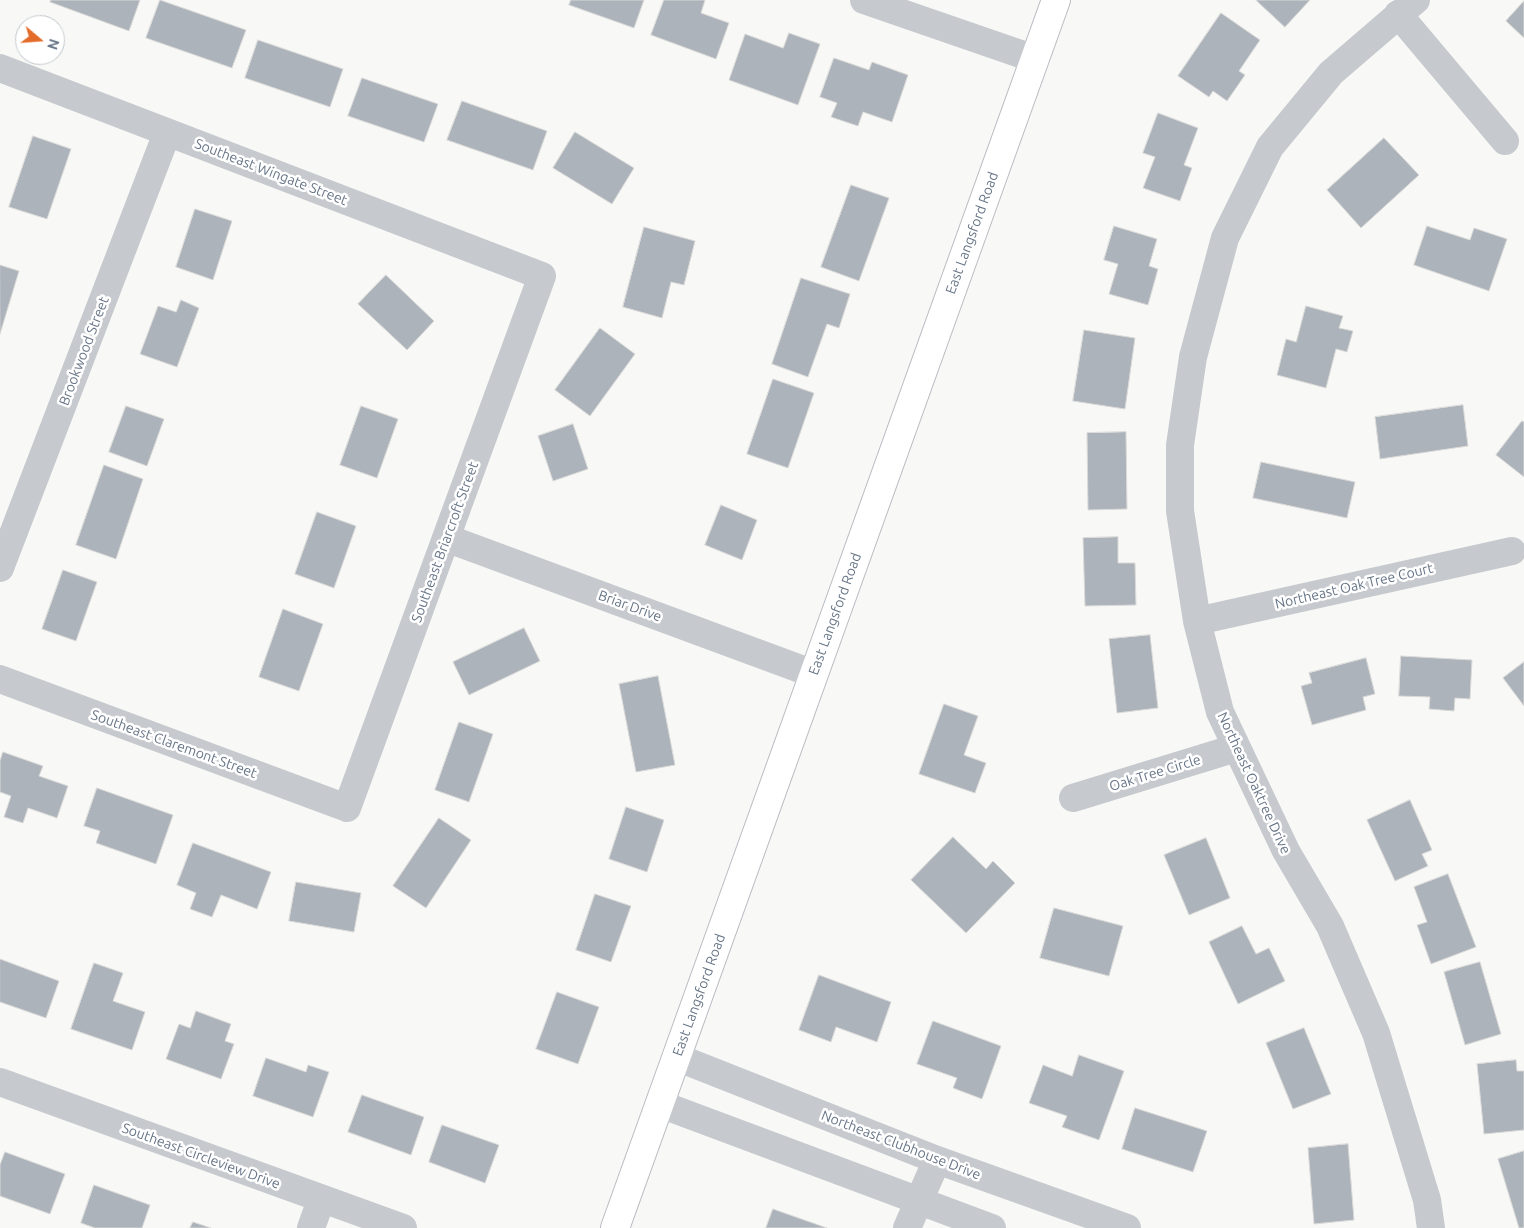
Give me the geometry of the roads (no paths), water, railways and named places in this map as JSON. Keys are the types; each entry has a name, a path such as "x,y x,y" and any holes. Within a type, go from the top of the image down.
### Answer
{"street":[{"path":"864,0 1035,58"},
{"name":"East Langsford Road","path":"615,1228 1056,0"},
{"path":"1407,7 1505,141"},
{"name":"Northeast Oaktree Drive","path":"1407,7 1331,73 1270,147 1225,238 1193,357 1180,445 1180,511 1197,621 1220,712 1286,851 1330,926 1376,1033 1427,1200 1431,1228"},
{"name":"Southeast Wingate Street","path":"0,68 542,276"},
{"name":"Brookwood Street","path":"0,568 167,133"},
{"name":"Southeast Briarcroft Street","path":"348,808 542,276"},
{"name":"Briar Drive","path":"446,538 814,674"},
{"name":"Northeast Oak Tree Court","path":"1197,621 1512,551"},
{"name":"Southeast Claremont Street","path":"0,680 348,808"},
{"name":"Oak Tree Circle","path":"1073,798 1236,748"},
{"name":"Northeast Clubhouse Drive","path":"676,1057 937,1160 1127,1228"},
{"name":"Southeast Circleview Drive","path":"0,1082 403,1228"},
{"path":"660,1104 992,1228"},
{"path":"908,1228 937,1160"},
{"path":"311,1228 322,1200"}]}
